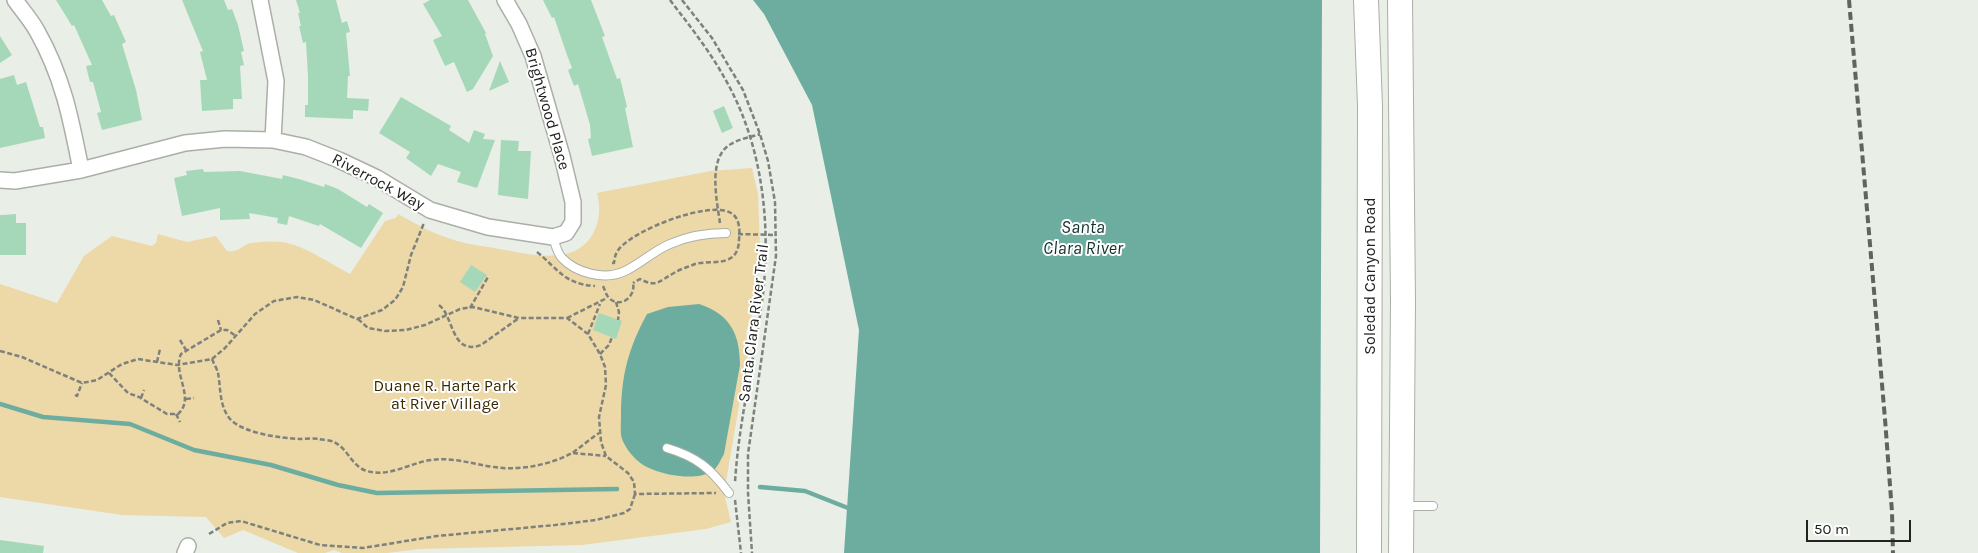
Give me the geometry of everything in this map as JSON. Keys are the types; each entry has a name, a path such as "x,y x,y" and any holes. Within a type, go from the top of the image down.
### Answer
{"main road":[{"name":"Soledad Canyon Road","path":"1366,0 1370,124 1369,553"},
{"name":"Soledad Canyon Road","path":"1400,0 1403,301 1401,553"},
{"path":"1370,124 1380,132 1384,143 1385,281 1388,290 1394,297 1403,301"}],"street":[{"path":"15,0 36,29 52,59 69,107 81,170"},
{"path":"260,0 276,81 273,140"},
{"name":"Brightwood Place","path":"506,0 520,24 534,56 574,202 574,222 566,233 553,236"},
{"name":"Riverrock Way","path":"0,180 15,181 81,170 185,143 225,139 273,140 306,148 339,160 377,178 430,210 488,227 553,236"}],"lane":[{"path":"553,236 560,257 572,266 588,273 611,275 622,272 668,245 704,233 726,233"},
{"path":"667,448 694,458 707,467 732,493"},
{"path":"1401,506 1433,506"}],"path":[{"path":"670,0 706,48 725,78 750,138 758,165 763,193 766,235 762,296 740,429 732,493 741,553"},
{"name":"Santa Clara River Trail","path":"682,0 712,38 736,77 760,134 775,202 776,256 769,318 748,454 748,492 752,553"},
{"path":"760,134 730,144 719,156 716,170 720,225 726,233 776,235"},
{"path":"357,319 382,310 395,300 403,287 411,255 430,210"},
{"path":"470,308 488,277"},
{"path":"604,287 608,297 616,302 625,301 631,297 634,289 633,279"},
{"path":"0,352 22,357 82,383 97,380 122,364 138,359 179,365 212,360 255,314 274,301 297,297 314,300 357,319 368,328 385,331 406,330 425,325 460,310 470,308 482,308 518,318 567,318 608,297"},
{"path":"588,334 600,302"},
{"path":"616,302 619,312 618,320"},
{"path":"438,305 446,312 457,340 475,347 481,345 518,318"},
{"path":"209,534 226,522 241,521 320,545 363,548 437,536 596,520 624,513 630,509 635,494 634,482 628,474 606,456 599,433 599,417 606,385 605,367 600,354 588,334 567,318"},
{"path":"218,320 221,330"},
{"path":"109,373 128,393 141,398 167,414 176,414 183,410 186,399 179,365 181,354 221,330 227,330 236,336"},
{"path":"600,354 607,348 612,337"},
{"path":"180,340 186,350"},
{"path":"157,362 160,349"},
{"path":"212,360 218,372 222,404 231,420 242,427 258,433 299,439 316,438 334,442 345,451 353,462 364,470 377,473 393,471 429,460 446,459 463,460 492,467 516,468 548,463 571,453 599,433"},
{"path":"75,395 77,396 82,383"},
{"path":"141,398 144,390"},
{"path":"186,399 194,398"},
{"path":"176,414 180,422"},
{"path":"571,453 606,456"},
{"path":"635,494 748,492"}],"green space":[{"name":"Duane R. Harte Park at River Village","path":"752,168 758,194 760,248 756,302 746,332 748,353 724,493 731,522 706,529 582,545 419,549 387,553 342,553 334,550 325,553 298,553 243,530 224,538 206,517 122,515 0,497 0,284 57,303 84,256 112,236 152,246 156,243 158,234 187,242 216,236 227,251 235,251 252,243 287,243 311,252 350,274 385,221 396,218 398,214 419,226 449,239 529,254 559,255 570,253 580,248 593,234 599,214 597,193 711,171"}],"water":[{"name":"Santa Clara River","path":"753,0 1322,0 1320,553 844,553 859,330 812,105 764,14"},
{"path":"699,304 718,313 731,327 738,344 740,365 724,454 718,464 713,471 703,475 673,475 644,466 633,457 623,442 621,437 622,389 630,351 647,314 668,307"}],"building":[{"path":"56,0 102,0 111,16 114,15 126,42 122,44 136,90 142,120 102,130 97,113 101,112 93,82 90,82 86,66 92,65 74,25 72,26"},
{"path":"182,0 224,0 228,10 232,9 244,51 241,52 244,65 240,66 242,99 233,99 233,109 202,111 200,80 207,80 200,52 203,51"},
{"path":"296,0 336,0 342,23 347,21 350,32 346,33 350,76 348,76 347,98 369,99 368,111 353,110 353,119 305,117 305,105 308,105 306,42 303,43 299,26 301,26 298,13 300,13"},
{"path":"430,0 468,0 486,33 493,56 473,89 467,92 454,62 445,66 433,40 442,36 423,4"},
{"path":"543,0 591,0 605,36 602,37 617,79 620,78 627,107 625,108 633,147 592,156 588,139 591,138 590,125 578,84 574,86 568,70 572,68 554,17 552,18"},
{"path":"0,36 12,55 0,63"},
{"path":"500,61 509,82 489,91"},
{"path":"14,75 17,85 26,82 40,127 43,127 45,138 0,148 0,79"},
{"path":"401,97 451,126 449,130 469,143 474,130 485,134 483,139 495,140 477,188 457,182 461,172 438,164 431,176 406,158 410,152 379,133"},
{"path":"724,106 733,128 722,133 713,111"},
{"path":"501,140 519,141 518,151 531,151 528,199 498,195"},
{"path":"203,169 204,172 240,171 282,179 283,175 324,187 325,184 338,189 367,207 369,204 383,213 361,248 320,224 319,226 289,216 287,225 277,223 278,218 249,213 250,219 220,220 220,208 182,216 174,178 187,175 186,171"},
{"path":"16,214 16,223 26,223 26,255 0,255 0,215"},
{"path":"471,265 487,275 475,292 460,282"},
{"path":"599,313 622,321 616,339 593,330"},
{"path":"0,540 44,546 43,553 0,553"}],"waterway":[{"path":"0,404 43,417 130,424 194,450 271,465 338,485 377,493 617,489"},
{"path":"760,487 805,491 853,510"}],"railway":[{"path":"1849,0 1885,419 1893,553"}]}
